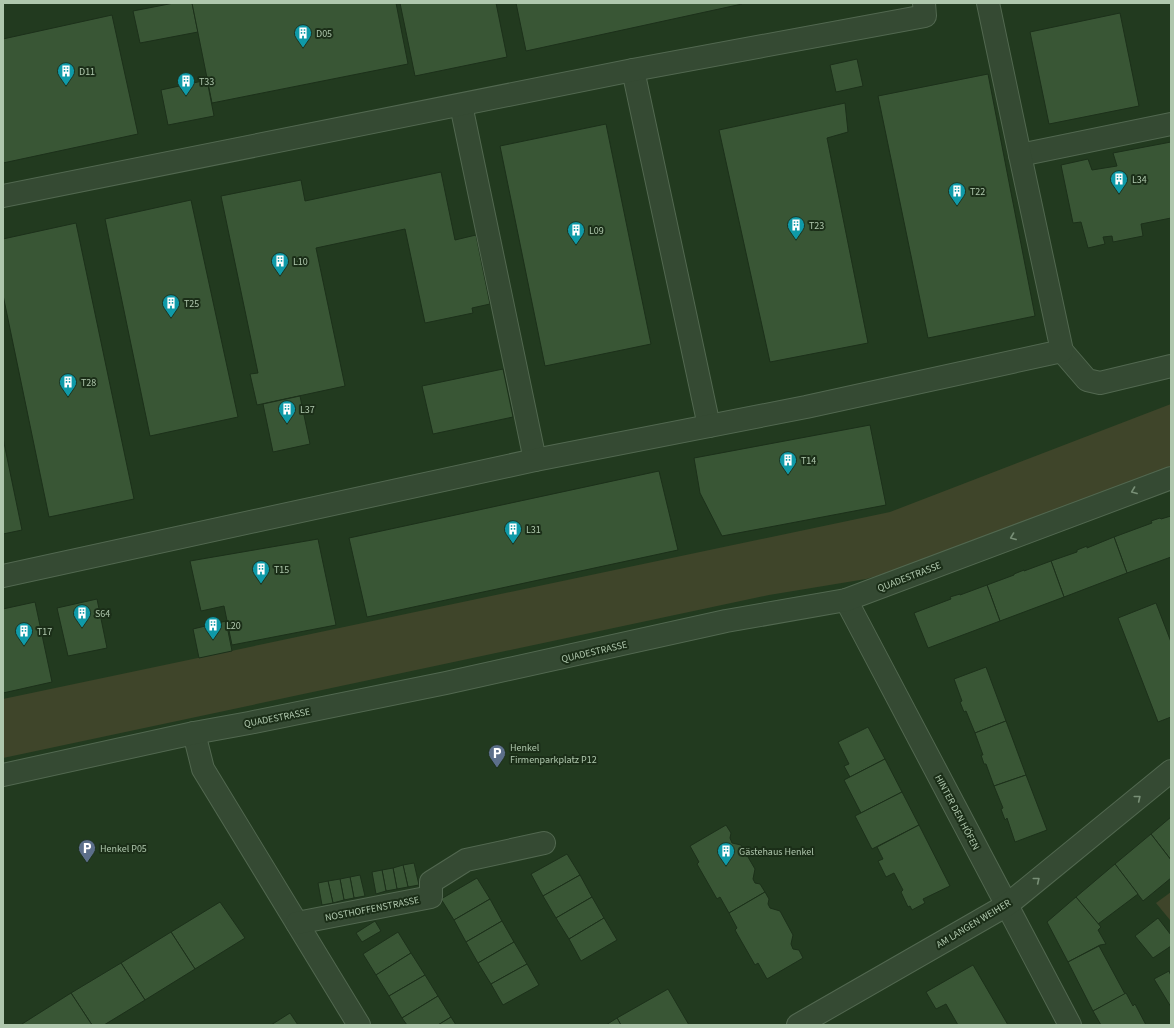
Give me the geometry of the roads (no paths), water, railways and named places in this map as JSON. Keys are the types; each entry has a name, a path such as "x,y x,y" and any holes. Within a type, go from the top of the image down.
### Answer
{"street":[{"path":"3,196 633,70 925,16 924,3"},
{"path":"988,3 1062,352 1086,380 1100,383 1171,366"},
{"path":"633,70 708,426"},
{"path":"461,105 535,460"},
{"path":"1020,155 1171,124"},
{"path":"3,576 535,460 814,405 1062,352"},
{"name":"QUADESTRASSE","path":"3,775 194,733 446,684 726,621 846,600 1171,478"},
{"name":"HINTER DEN HÖFEN","path":"846,600 1070,1025"},
{"path":"194,733 203,769 359,1025"},
{"name":"AM LANGEN WEIHER","path":"798,1025 1007,905 1171,771"},
{"name":"NOSTHOFFENSTRASSE","path":"297,923 431,897 430,882 466,860 544,843"}],"place":[{"name":"D05","path":"303,48"},
{"name":"D11","path":"66,86"},
{"name":"T33","path":"186,96"},
{"name":"L34","path":"1119,194"},
{"name":"T22","path":"957,206"},
{"name":"T23","path":"796,240"},
{"name":"L09","path":"576,245"},
{"name":"L10","path":"280,276"},
{"name":"T25","path":"171,318"},
{"name":"T28","path":"68,397"},
{"name":"L37","path":"287,424"},
{"name":"T14","path":"788,475"},
{"name":"L31","path":"513,544"},
{"name":"T15","path":"261,584"},
{"name":"S64","path":"82,628"},
{"name":"L20","path":"213,640"},
{"name":"T17","path":"24,646"},
{"name":"Henkel Firmenparkplatz P12","path":"497,768"},
{"name":"Henkel P05","path":"87,863"},
{"name":"Gästehaus Henkel","path":"726,866"}]}
